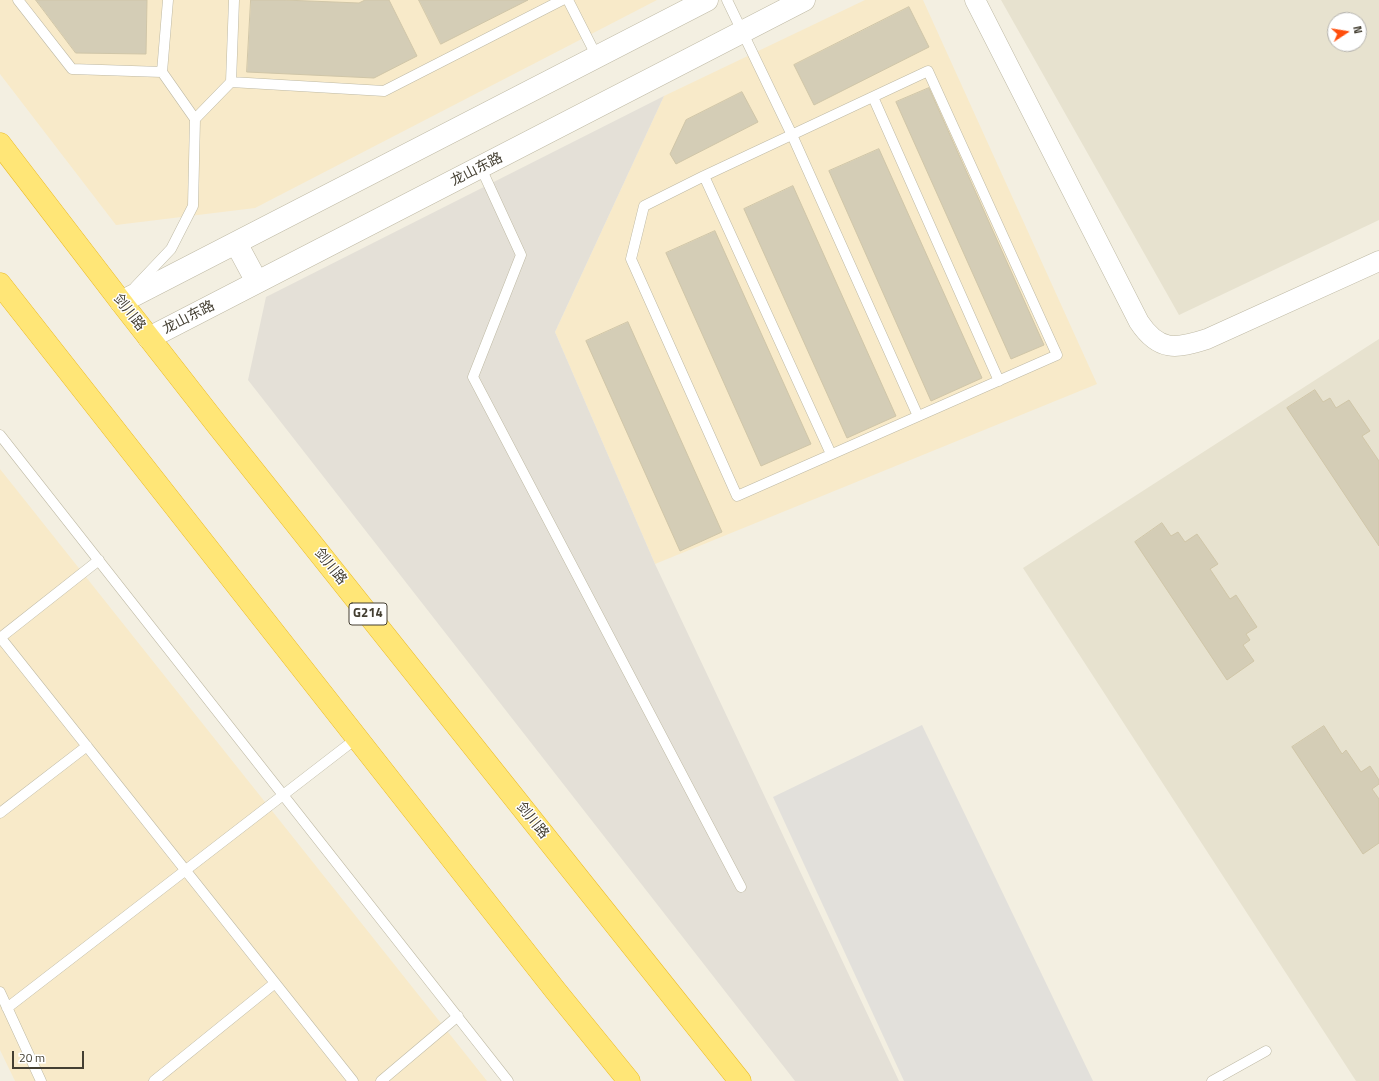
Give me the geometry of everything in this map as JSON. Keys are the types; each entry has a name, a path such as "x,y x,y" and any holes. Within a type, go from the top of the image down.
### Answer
{"highway":[{"name":"剑川路","path":"0,144 149,338 740,1081"},
{"path":"0,284 550,984 629,1081"}],"street":[{"path":"121,302 707,0"},
{"name":"龙山东路","path":"149,338 804,0"},
{"path":"974,0 1139,322 1146,333 1153,340 1170,346 1187,345 1207,339 1379,261"},
{"path":"236,243 257,282"}],"lane":[{"path":"18,0 72,69 162,72"},
{"path":"121,302 171,249 193,206 195,119 162,72 168,0"},
{"path":"195,119 231,82 234,0"},
{"path":"231,82 384,90 562,0"},
{"path":"568,0 597,57"},
{"path":"727,0 792,135 918,416"},
{"path":"928,71 1057,355 737,496 631,260 644,206 704,176 873,97 928,71"},
{"path":"873,97 999,381"},
{"path":"481,168 521,255 473,378 741,887"},
{"path":"704,176 831,454"},
{"path":"0,435 508,1081"},
{"path":"99,560 0,637 353,1081"},
{"path":"7,1008 357,738"},
{"path":"0,813 87,746"},
{"path":"154,1081 275,983"},
{"path":"0,992 41,1081"},
{"path":"381,1081 458,1016"},
{"path":"1212,1081 1266,1051"}],"shaded area":[{"path":"0,0 657,0 255,208 116,225 0,74"},
{"path":"865,0 923,0 1097,384 655,564 555,332 664,96"},
{"path":"1001,0 1379,0 1379,220 1179,315"},
{"path":"664,96 555,332 655,564 899,1081 795,1081 248,380 266,297"},
{"path":"1379,339 1379,1081 1356,1081 1023,568"},
{"path":"0,469 487,1081 15,1081 0,1050"},
{"path":"922,725 1093,1081 904,1081 773,797"}],"building":[{"path":"36,0 147,0 146,54 76,53"},
{"path":"251,0 359,3 365,0 389,0 417,56 374,78 247,72"},
{"path":"419,0 528,0 441,44"},
{"path":"909,7 929,47 814,105 794,65"},
{"path":"929,88 1044,345 1011,359 896,102"},
{"path":"742,92 758,122 676,164 670,154 686,120"},
{"path":"879,149 982,378 931,401 829,171"},
{"path":"793,186 896,416 847,438 744,209"},
{"path":"715,231 811,444 761,466 666,253"},
{"path":"628,322 722,532 680,551 586,341"},
{"path":"1315,390 1323,402 1330,398 1336,408 1349,400 1370,431 1362,436 1379,461 1379,546 1287,408"},
{"path":"1162,523 1171,536 1178,532 1185,542 1197,534 1218,564 1210,569 1230,599 1236,595 1257,627 1246,634 1250,640 1243,645 1254,661 1227,680 1135,542"},
{"path":"1324,726 1342,754 1346,750 1361,772 1370,766 1379,780 1379,784 1372,789 1379,799 1379,843 1363,854 1292,747"}]}
